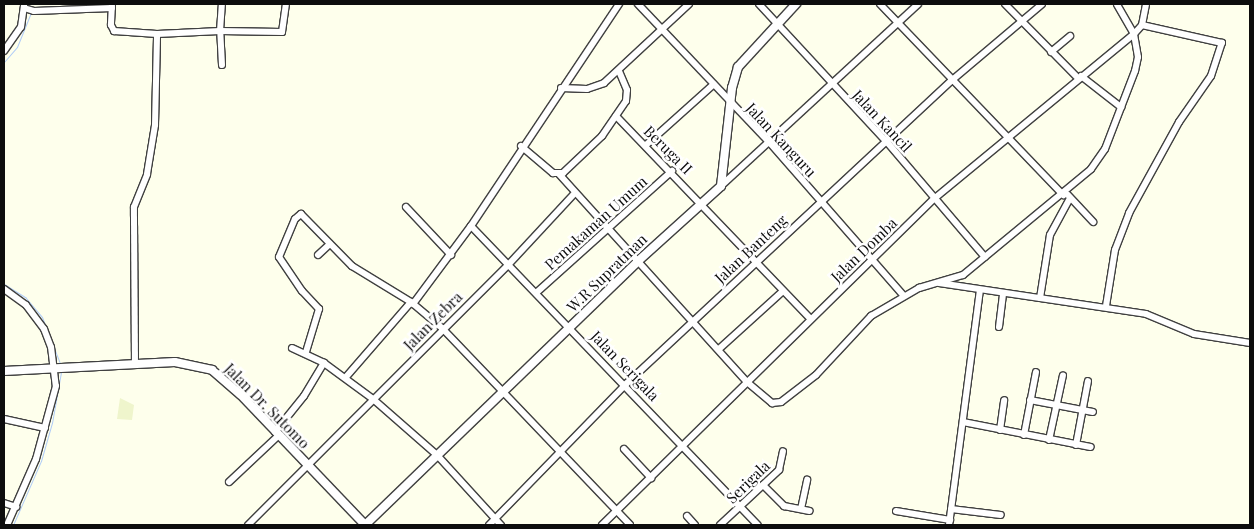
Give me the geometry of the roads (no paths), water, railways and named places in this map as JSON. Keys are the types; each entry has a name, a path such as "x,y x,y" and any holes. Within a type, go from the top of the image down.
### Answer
{"street":[{"path":"222,4 220,31 222,65"},
{"path":"4,51 19,33 27,8 112,6 111,26 114,31 157,34 220,31 282,32 286,4"},
{"path":"346,377 412,303 451,255 521,146 619,4"},
{"name":"Jalan Kanguru","path":"638,4 714,84 730,104 770,144 871,261 904,296"},
{"path":"561,88 587,89 604,83 689,4"},
{"name":"Jalan Kancil","path":"759,4 830,84 887,142 986,257"},
{"path":"721,186 730,104 738,67 796,4"},
{"path":"880,4 951,81 1093,222"},
{"path":"721,186 770,144 830,84 918,4"},
{"path":"1005,4 1051,52 1080,77 1121,107"},
{"name":"Jalan Banteng","path":"488,525 626,384 951,81 1042,4"},
{"path":"521,146 559,174 748,382 772,403 781,402 816,375 864,322 904,296 936,282 963,275 1066,195 1099,160 1137,64 1134,34 1117,4"},
{"path":"1106,306 1115,250 1129,213 1179,122 1211,76 1217,42 1142,25 1146,4"},
{"name":"Jalan Domba","path":"602,525 935,198 1134,34 1142,25"},
{"path":"135,364 134,207 147,174 155,125 157,34"},
{"path":"1051,52 1070,36"},
{"path":"559,174 572,166 616,116 628,95 619,71"},
{"path":"646,145 714,84"},
{"name":"Beruga II","path":"616,116 672,171 811,319"},
{"name":"Pemakaman Umum","path":"536,293 672,171"},
{"name":"W.R Supratman","path":"365,525 505,392 637,262 721,186"},
{"name":"Jalan Zebra","path":"248,525 442,328 508,264 575,193"},
{"path":"1040,298 1050,235 1066,195"},
{"path":"406,207 451,255"},
{"path":"306,352 319,309 302,291 280,260 279,251 295,219 301,214 362,274 412,303 442,328 630,525"},
{"name":"Jalan Serigala","path":"471,226 626,384 758,525"},
{"path":"318,256 330,244"},
{"path":"936,282 980,291 1106,306 1152,315 1194,334 1250,343"},
{"path":"4,289 35,316 51,347 56,386 45,428 16,507 7,525"},
{"path":"719,349 783,291"},
{"path":"896,511 949,523 980,291"},
{"path":"999,328 1003,294"},
{"path":"292,348 306,352 324,363 346,377 373,399 437,455 501,525"},
{"name":"Jalan Dr. Sutomo","path":"4,371 72,365 187,363 212,370 240,394 276,434 365,525"},
{"path":"229,482 276,434 324,363"},
{"path":"1024,435 1036,372"},
{"path":"1050,440 1063,375"},
{"path":"1076,444 1088,380"},
{"path":"1000,430 1004,400"},
{"path":"1030,400 1093,412"},
{"path":"4,419 45,428"},
{"path":"963,422 1091,447"},
{"path":"624,449 650,478"},
{"name":"Serigala","path":"720,525 779,470 784,451"},
{"path":"801,509 807,480"},
{"path":"762,485 784,506 810,511"},
{"path":"4,503 16,507"},
{"path":"951,509 1001,516"},
{"path":"687,516 695,525"}],"waterway":[{"path":"4,62 17,47 31,13"},
{"path":"4,284 26,298 42,317 61,366"},
{"path":"13,525 41,461 52,423 61,372"}]}
